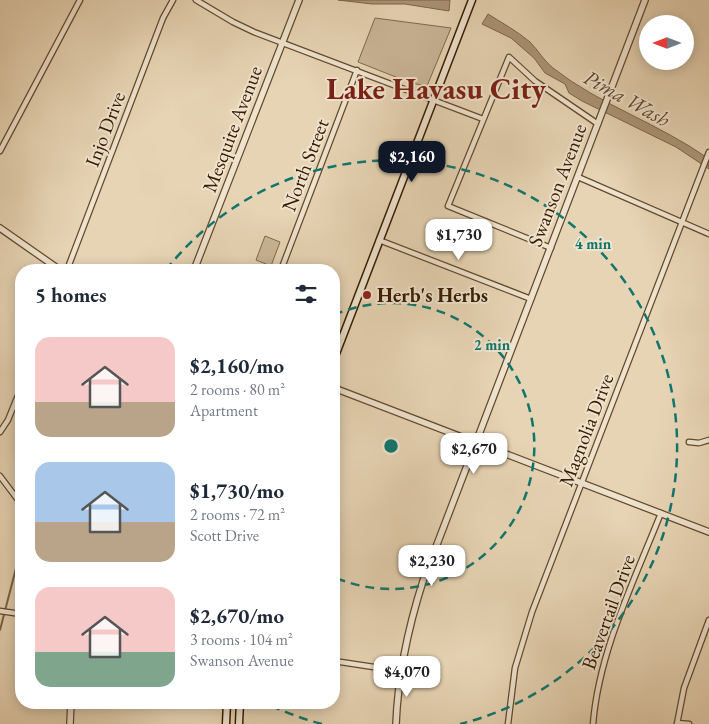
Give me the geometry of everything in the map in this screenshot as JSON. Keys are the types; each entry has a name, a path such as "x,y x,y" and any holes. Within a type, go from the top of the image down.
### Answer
{"main road":[{"path":"340,343 472,0"},
{"path":"226,724 227,709"},
{"path":"239,724 240,709"}],"street":[{"path":"0,151 80,0"},
{"name":"Injo Drive","path":"69,264 163,18 173,0"},
{"path":"196,0 233,22 483,119"},
{"name":"Mesquite Avenue","path":"196,264 299,0"},
{"name":"Swanson Avenue","path":"396,724 400,671 410,620 422,581 645,0"},
{"path":"550,248 448,206 509,57 535,81 598,124"},
{"name":"North Street","path":"283,264 357,70"},
{"name":"Magnolia Drive","path":"508,724 516,668 523,640 681,221 709,152"},
{"path":"578,177 709,234"},
{"path":"0,228 51,264"},
{"path":"379,240 531,299"},
{"path":"340,390 709,532"},
{"path":"0,432 8,420 15,403"},
{"path":"689,442 699,443 709,440"},
{"path":"0,476 15,496"},
{"name":"Beavertail Drive","path":"593,724 603,666 661,514"},
{"path":"0,611 15,613"},
{"path":"689,724 677,723 684,688 709,622"},
{"path":"340,662 400,671"},
{"path":"70,724 71,709"}],"shaded area":[{"path":"338,0 450,0 449,11 405,4 372,4"},
{"path":"488,14 530,42 550,65 571,81 610,104 671,135 709,159 709,169 676,147 569,93 565,84 545,73 534,58 511,38 482,24"},
{"path":"375,18 451,28 427,86 411,83 358,62"},
{"path":"265,236 280,242 272,264 256,260"}],"waterway":[{"path":"0,630 15,572"}],"place":[{"name":"Herb's Herbs","path":"367,295"}],"district":[{"name":"Lake Havasu City","path":"436,88"}],"water label":[{"name":"Pima Wash","path":"627,98"}]}
